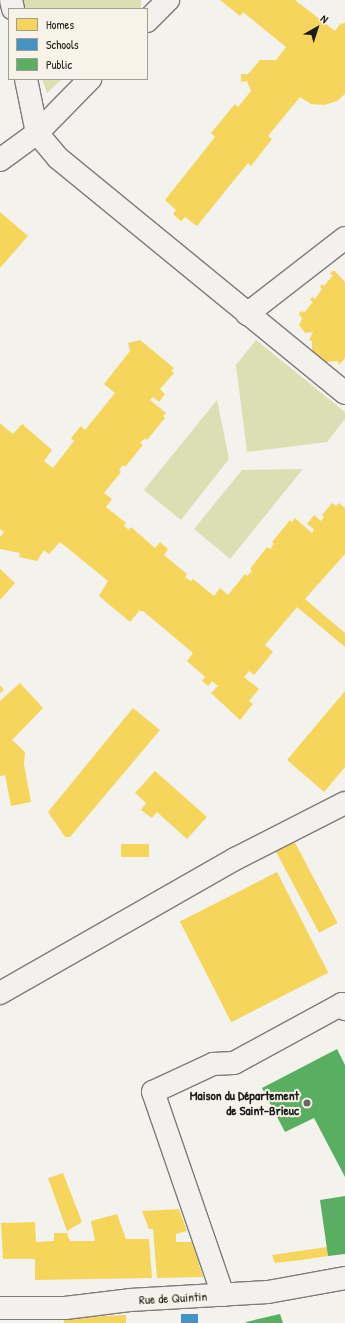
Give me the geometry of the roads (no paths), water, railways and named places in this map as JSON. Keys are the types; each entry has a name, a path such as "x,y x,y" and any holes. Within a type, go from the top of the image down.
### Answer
{"street":[{"path":"148,20 168,0"},
{"path":"26,80 37,133 58,158 104,198 345,393"},
{"path":"0,160 37,133 89,80"},
{"path":"247,314 345,238"},
{"path":"0,993 235,859 345,802"},
{"path":"223,1295 153,1092 213,1064 234,1063 342,1004 345,1009"},
{"name":"Rue de Quintin","path":"0,1308 65,1308 130,1300 268,1292 345,1278"}],"place":[{"name":"Maison du Département de Saint-Brieuc","path":"307,1103"}]}
